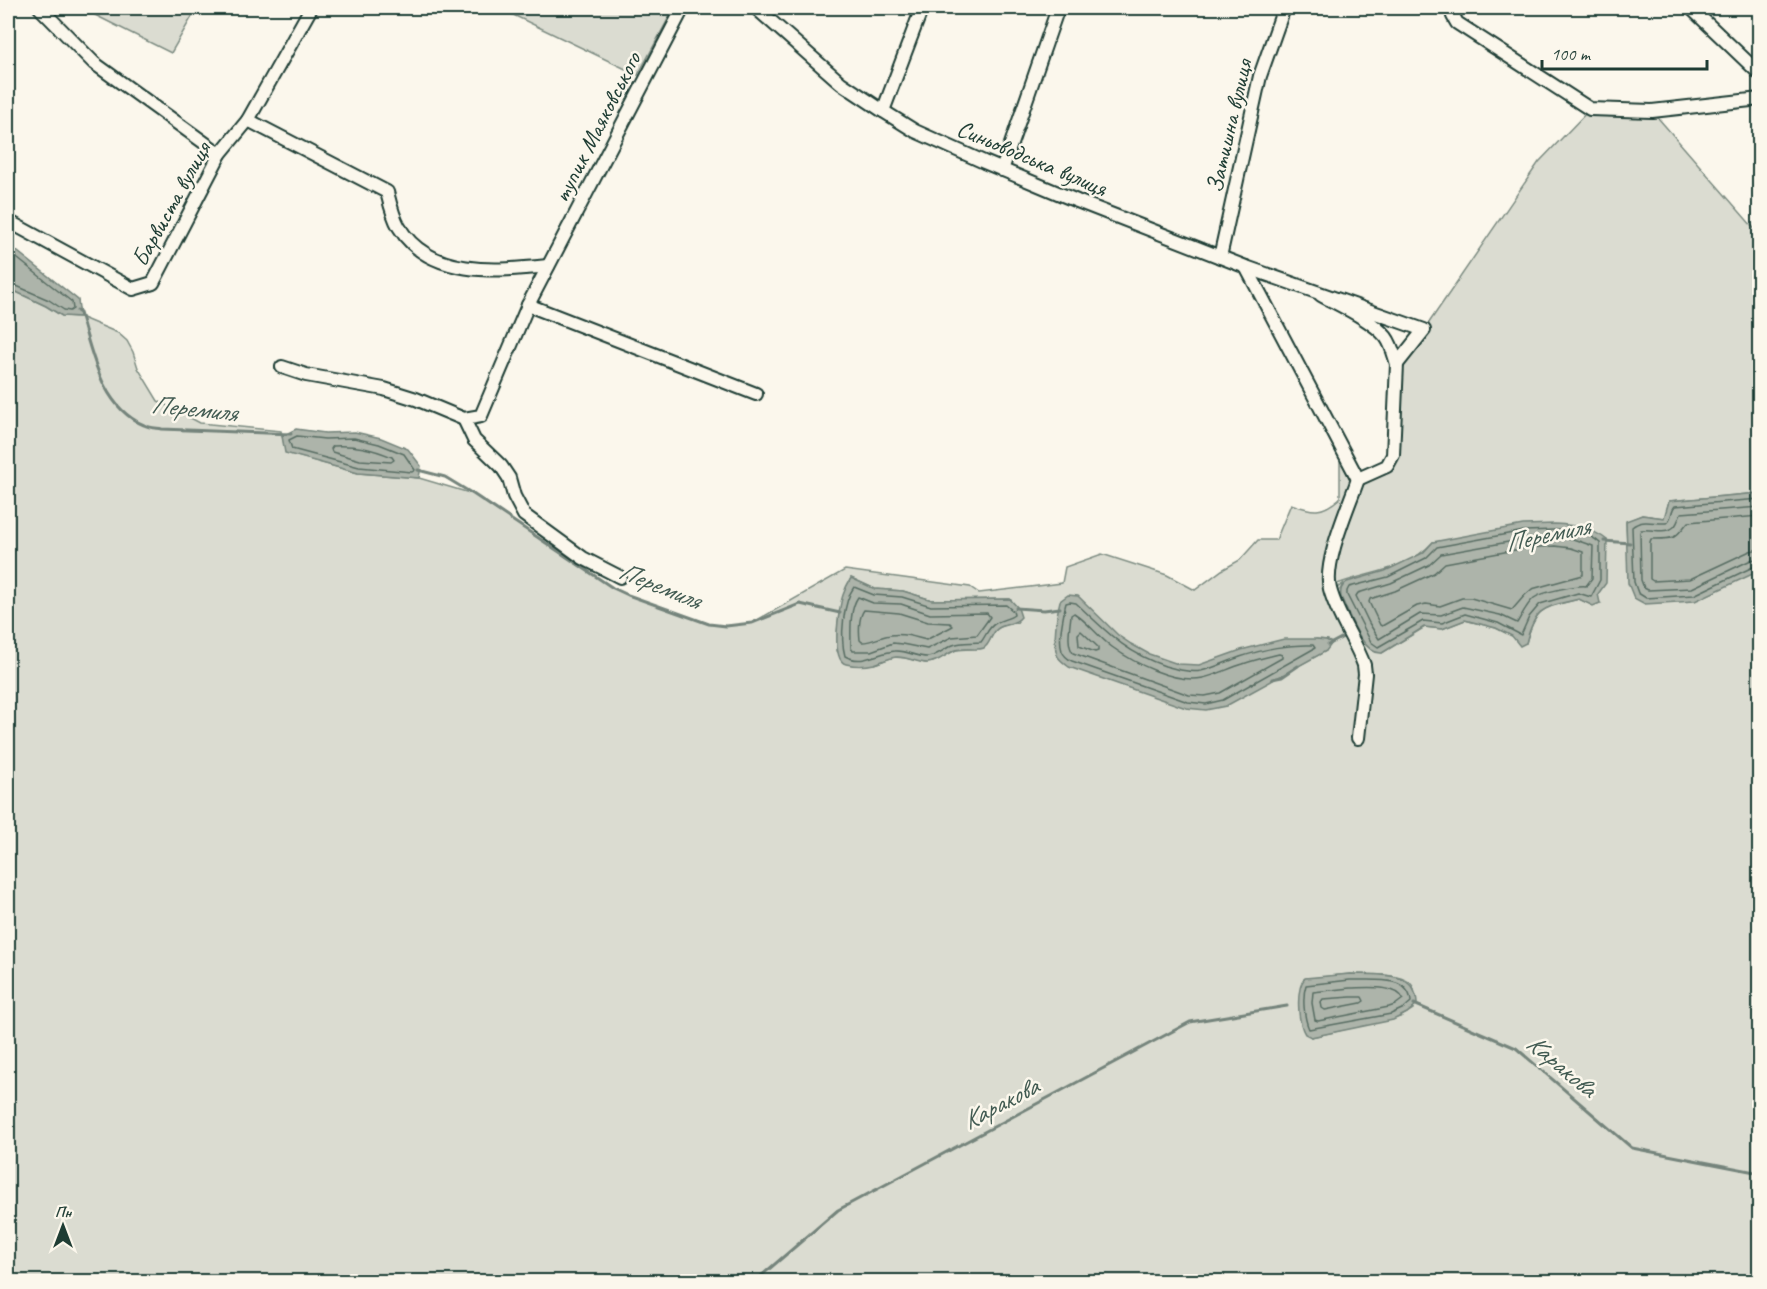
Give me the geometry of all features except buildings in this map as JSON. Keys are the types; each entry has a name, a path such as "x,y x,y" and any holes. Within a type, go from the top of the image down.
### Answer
{"street":[{"path":"40,8 94,63 220,154"},
{"name":"Барвиста вулиця","path":"8,221 134,289 153,283 220,154 248,120 311,8"},
{"name":"тупик Маяковського","path":"464,419 482,417 528,305 683,8"},
{"name":"Синьоводська вулиця","path":"756,8 841,83 915,131 1002,170 1220,257 1424,330 1397,364"},
{"path":"883,111 922,8"},
{"path":"1002,170 1058,8"},
{"name":"Затишна вулиця","path":"1220,257 1260,76 1284,8"},
{"path":"1458,8 1453,16 1457,22 1590,109 1652,111 1760,99"},
{"path":"1691,8 1760,74"},
{"path":"248,120 387,192 398,226 409,241 425,254 461,267 488,270 548,266"},
{"path":"1246,267 1358,478 1336,542 1329,575 1331,592 1364,665 1358,738"},
{"name":"Синьоводська вулиця","path":"1321,295 1381,332 1390,344 1397,364"},
{"path":"528,305 756,394"},
{"path":"1358,478 1387,466 1392,459 1397,364"},
{"path":"282,368 306,375 384,389 416,399 464,419 474,440 501,466 509,478 514,496 524,515 583,558 620,577"}],"shaded area":[{"path":"81,8 197,8 171,53"},
{"path":"505,8 674,8 638,75 503,10"},
{"path":"1590,109 1652,111 1759,234 1759,493 1669,501 1665,518 1642,515 1626,522 1627,543 1753,574 1759,571 1759,1281 8,1281 8,288 62,316 80,317 118,333 127,341 138,368 158,401 200,423 281,431 286,453 358,473 419,478 473,494 613,588 709,624 726,626 752,623 845,570 970,587 979,593 1062,583 1065,567 1102,554 1167,575 1195,590 1240,560 1258,540 1276,540 1291,504 1317,510 1328,507 1340,498 1340,462 1347,458 1359,478 1387,466 1397,364 1424,330 1539,162","holes":["1433,542 1600,603 1592,605 1579,599 1544,610 1534,621 1526,643 1496,628 1465,620 1442,629 1425,627 1382,653 1340,590 1343,584 1337,588 1335,599 1330,587 1398,566 1422,552","851,578 875,589 903,591 932,600 1010,599 1018,622 1000,627 987,645 982,648 956,650 933,662 926,663 894,657 874,664 848,664 837,651 839,613","1316,639 1328,640 1326,651 1266,683","1350,974 1375,974 1404,979 1414,989 1413,1009 1400,1017 1311,1037 1304,979"]}],"water":[{"path":"8,244 78,300 80,317 62,316 8,288"},
{"path":"296,429 325,433 355,432 381,438 408,449 421,466 419,478 358,473 285,453 282,436"},
{"path":"1759,493 1759,571 1695,601 1645,604 1634,598 1628,583 1626,521 1642,515 1664,518 1669,501"},
{"path":"1555,524 1583,528 1607,540 1606,583 1598,594 1600,603 1593,606 1579,599 1543,610 1534,621 1526,643 1520,646 1512,636 1496,628 1465,620 1442,629 1424,627 1382,653 1375,652 1368,647 1357,632 1341,597 1341,588 1347,582 1385,571 1423,553 1433,542 1523,525"},
{"path":"851,578 875,589 903,591 932,600 1010,599 1018,608 1021,617 997,629 984,648 956,650 931,663 896,657 871,665 846,664 838,653 837,632 841,601"},
{"path":"1068,595 1078,596 1119,636 1131,644 1149,654 1178,664 1199,665 1241,650 1284,639 1316,639 1332,643 1326,651 1226,706 1206,710 1186,708 1069,667 1062,661 1056,652 1056,629 1060,601"},
{"path":"1350,974 1382,975 1402,979 1415,993 1417,1004 1407,1013 1393,1020 1311,1037 1305,1034 1301,1022 1299,998 1305,978"}],"waterway":[{"name":"Перемиля","path":"77,311 80,313 100,377 108,392 129,417 146,426 162,429 291,434"},
{"name":"Перемиля","path":"418,470 445,477 613,588 709,624 726,626 752,623 800,604 840,613"},
{"name":"Перемиля","path":"1604,541 1630,543"},
{"name":"Перемиля","path":"1016,608 1044,610 1060,608"},
{"name":"Перемиля","path":"1328,645 1343,637"},
{"name":"Перемиля","path":"1272,679 1282,677 1298,666"},
{"name":"Каракова","path":"1414,1004 1516,1048 1632,1148 1760,1173"},
{"name":"Каракова","path":"754,1282 838,1210 1190,1022 1287,1006"}]}
